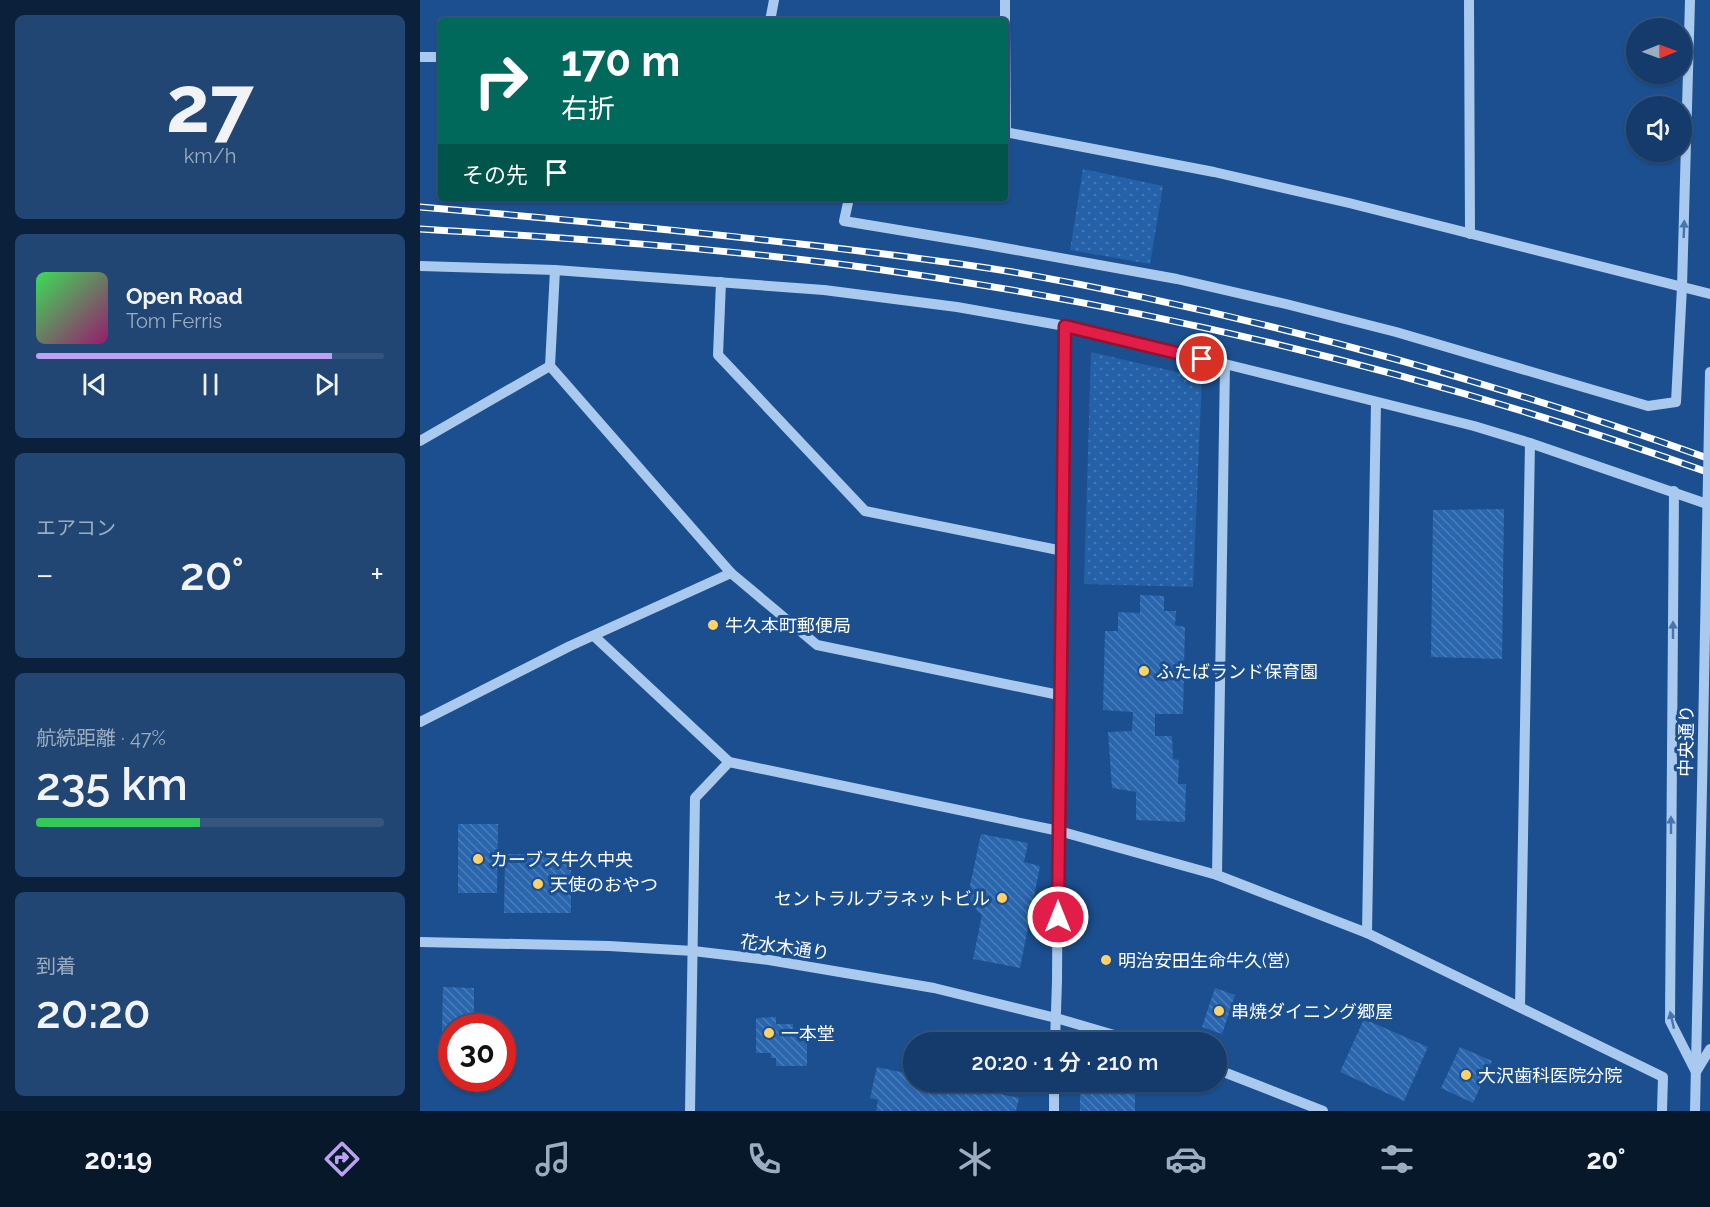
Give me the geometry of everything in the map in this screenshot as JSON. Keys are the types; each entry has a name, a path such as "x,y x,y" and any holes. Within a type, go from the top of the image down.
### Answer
{"street":[{"path":"771,18 774,0"},
{"path":"1005,0 1005,18"},
{"path":"1470,0 1470,234"},
{"path":"848,201 844,221 1177,279 1286,303 1396,332 1648,406 1676,402 1682,287 1690,0"},
{"path":"420,57 438,57"},
{"path":"1008,132 1214,172 1349,203 1710,294"},
{"path":"420,266 555,270 824,290 957,307 1065,326 1474,426 1674,491 1710,505"},
{"path":"555,270 550,366 731,573 817,645 1059,695"},
{"path":"721,282 718,355 865,511 1063,551"},
{"path":"1055,1032 1065,326"},
{"path":"1217,875 1225,364"},
{"path":"420,441 550,366"},
{"name":"中央通り","path":"1695,1111 1710,372"},
{"path":"1366,933 1376,402"},
{"path":"1520,1007 1530,443"},
{"path":"1674,491 1670,1021 1696,1072"},
{"path":"420,722 594,636 731,573"},
{"path":"594,636 729,762 1059,831 1217,875 1366,933 1663,1077 1662,1111"},
{"path":"690,1111 695,798 729,762"},
{"name":"花水木通り","path":"420,942 609,946 693,951 769,960 934,988 1104,1032"},
{"path":"1696,1072 1710,1049"},
{"path":"1227,1073 1323,1111"},
{"path":"1054,1092 1054,1111"}],"shaded area":[{"path":"1083,169 1163,186 1150,264 1070,250"},
{"path":"1091,352 1202,378 1193,587 1084,584"}],"building":[{"path":"1504,509 1502,659 1431,657 1433,510"},
{"name":"ふたばランド保育園","path":"1140,595 1164,596 1164,611 1176,611 1175,625 1185,627 1183,714 1155,714 1155,736 1172,736 1173,759 1179,760 1178,784 1186,784 1185,822 1136,820 1136,792 1112,788 1108,732 1132,731 1133,712 1103,710 1105,631 1118,631 1118,612 1140,613"},
{"name":"カーブス牛久中央","path":"458,824 498,824 497,893 458,893"},
{"name":"セントラルプラネットビル","path":"981,834 1028,843 1024,862 1040,866 1020,968 973,959 982,915 971,905 969,890"},
{"name":"天使のおやつ","path":"505,854 571,855 571,913 504,913"},
{"path":"443,987 474,988 474,1014 442,1014"},
{"name":"串焼ダイニング郷屋","path":"1215,988 1235,995 1223,1032 1202,1027"},
{"path":"776,1017 776,1024 793,1024 793,1031 807,1031 807,1066 776,1066 776,1058 771,1058 771,1053 756,1053 756,1018"},
{"path":"1364,1019 1428,1047 1404,1101 1340,1072"},
{"name":"大沢歯科医院分院","path":"1460,1047 1492,1061 1473,1103 1441,1088"},
{"path":"877,1067 903,1073 903,1092 990,1092 1019,1098 1016,1111 876,1111 878,1100 870,1098"},
{"path":"1080,1092 1135,1092 1135,1111 1080,1111"}],"railway":[{"path":"420,207 664,229 860,251 988,268 1102,289 1278,328 1452,375 1625,429 1710,459"},
{"path":"420,229 645,244 813,261 976,284 1083,303 1189,324 1400,376 1608,438 1710,473"}],"place":[{"name":"牛久本町郵便局","path":"713,625"},
{"name":"ふたばランド保育園","path":"1144,671"},
{"name":"カーブス牛久中央","path":"478,859"},
{"name":"天使のおやつ","path":"538,884"},
{"name":"セントラルプラネットビル","path":"1002,898"},
{"name":"明治安田生命牛久(営)","path":"1106,960"},
{"name":"串焼ダイニング郷屋","path":"1219,1011"},
{"name":"一本堂","path":"769,1033"},
{"name":"大沢歯科医院分院","path":"1466,1075"}],"route":[{"path":"1058,917 1065,326 1202,359"}]}
